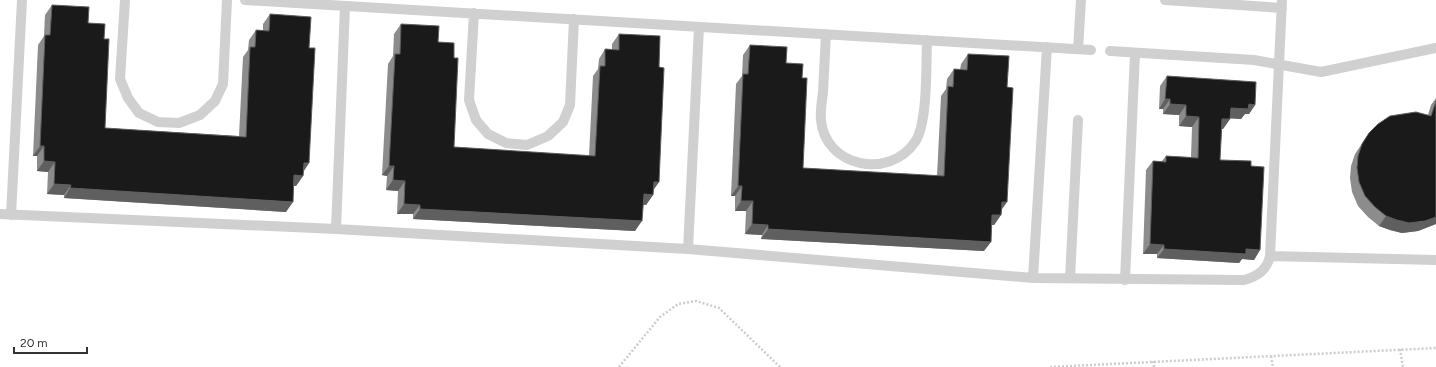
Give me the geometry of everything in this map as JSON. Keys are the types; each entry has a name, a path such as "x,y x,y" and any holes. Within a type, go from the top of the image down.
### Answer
{"lane":[{"path":"10,215 22,0"},
{"path":"125,0 120,79 128,98 139,113 158,122 179,123 200,115 215,101 223,84 227,0"},
{"path":"245,0 308,2 345,6 387,4 474,13 1091,50"},
{"path":"1078,49 1080,0"},
{"path":"0,214 336,229 688,249 1033,278 1244,280 1262,272 1268,264 1270,256 1282,4 1165,0"},
{"path":"336,229 345,6"},
{"path":"474,13 469,100 476,120 488,134 506,143 527,144 548,136 563,122 570,105 574,19"},
{"path":"688,249 699,27"},
{"path":"826,34 821,120 828,140 840,154 858,164 879,165 900,156 915,142 922,125 927,40"},
{"path":"1033,278 1047,47"},
{"path":"1110,51 1254,60 1309,71 1334,71 1436,48"},
{"path":"1125,280 1135,53"},
{"path":"1070,278 1078,120"},
{"path":"1270,256 1436,260"}],"path":[{"path":"618,367 660,317 678,304 696,301 719,308 780,367"},
{"path":"1050,367 1436,348"},
{"path":"1400,349 1403,367"},
{"path":"1271,356 1273,367"},
{"path":"1153,361 1154,367"}],"building":[{"path":"52,5 89,7 88,23 105,24 104,39 109,39 105,128 246,137 250,47 255,47 256,30 269,31 270,14 311,17 309,48 315,48 309,163 304,163 303,176 294,175 293,202 70,188 71,185 54,184 55,162 44,161 44,146 40,146 45,35 50,35"},
{"path":"401,24 439,26 438,42 454,43 454,58 458,58 454,147 595,156 600,66 605,66 605,49 619,50 619,34 660,36 659,67 664,68 659,182 654,182 653,195 644,194 642,221 420,209 420,205 404,204 405,181 393,180 394,166 389,166 395,54 400,54"},
{"path":"750,45 787,47 786,63 803,64 802,78 807,78 803,168 944,176 948,86 953,87 954,69 967,70 968,54 1009,56 1007,87 1013,88 1007,202 1002,202 1001,215 992,215 991,242 768,229 768,225 752,224 753,201 741,201 742,186 738,186 743,74 748,74"},
{"path":"1167,76 1256,82 1255,105 1249,104 1248,109 1231,108 1230,119 1222,119 1220,160 1251,161 1251,166 1264,167 1260,250 1246,249 1246,254 1164,249 1164,245 1150,244 1153,161 1166,162 1166,156 1198,158 1199,117 1186,116 1186,105 1170,104 1170,99 1165,99"},
{"path":"1436,101 1436,217 1425,221 1409,223 1386,216 1365,196 1359,182 1357,168 1358,156 1362,144 1369,133 1378,124 1390,116 1416,112 1431,116"}]}
